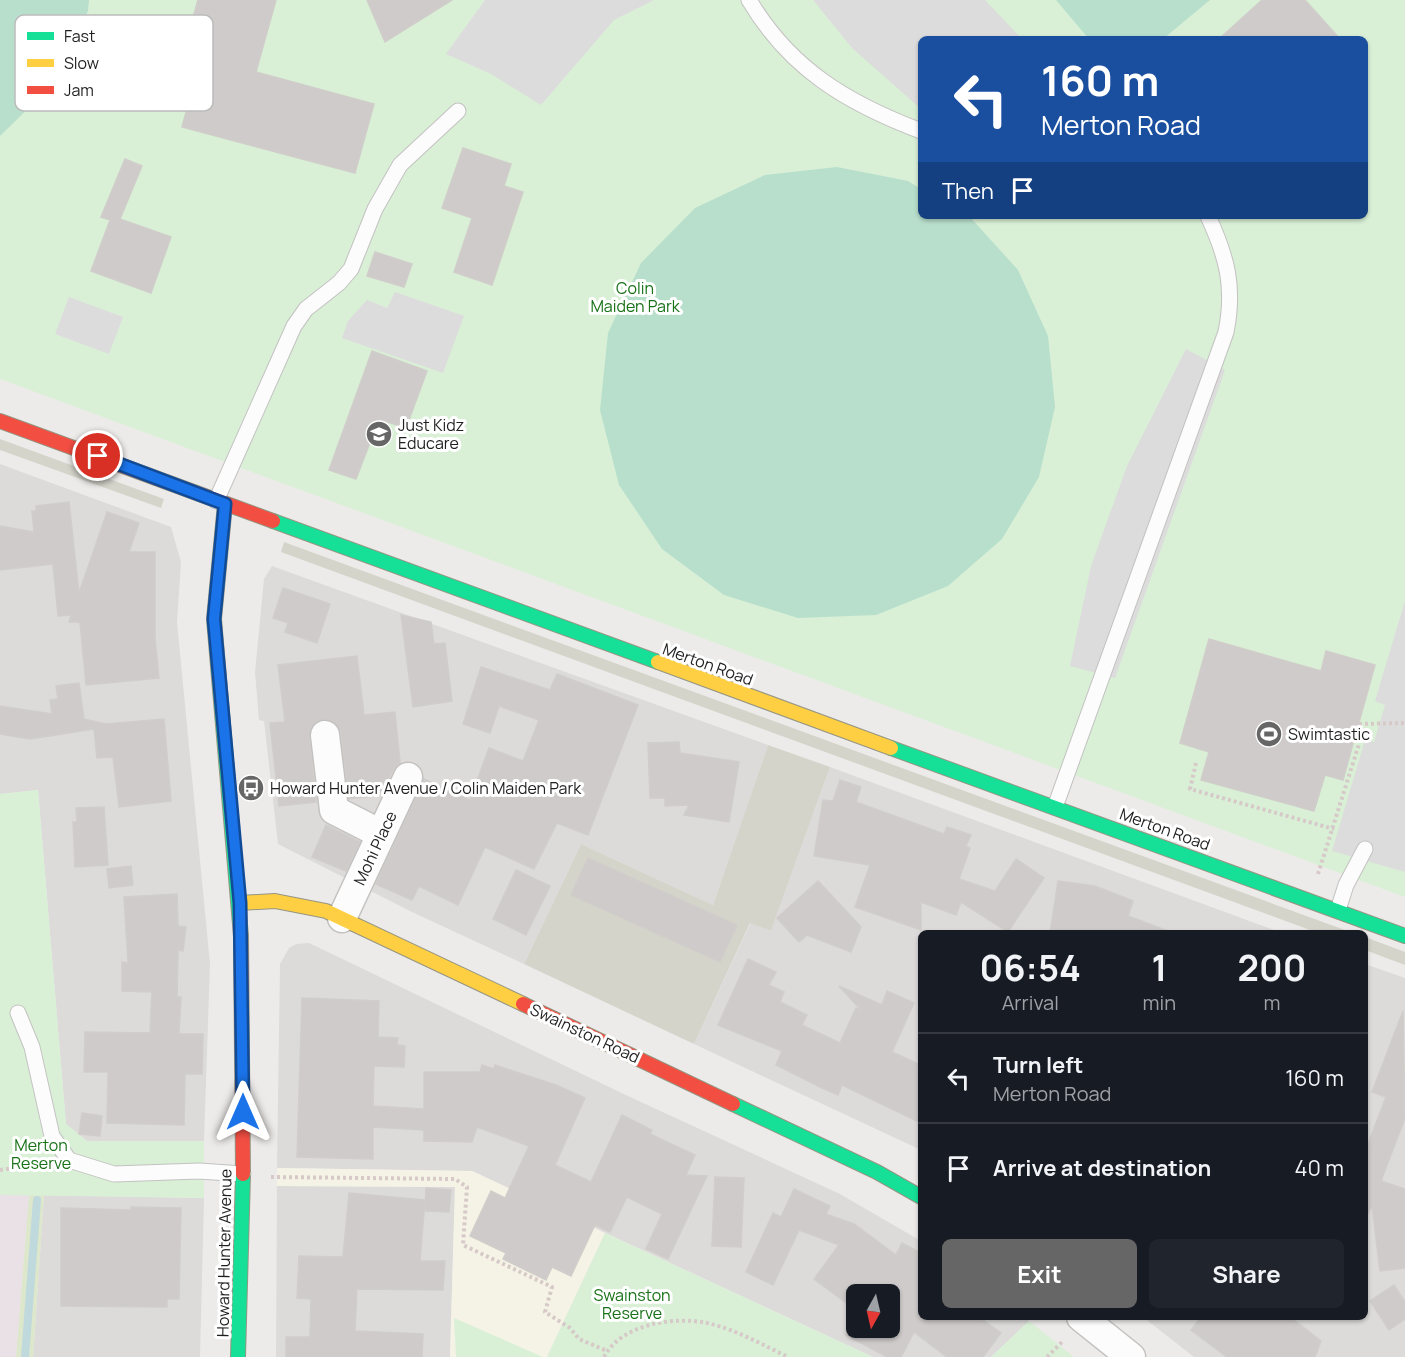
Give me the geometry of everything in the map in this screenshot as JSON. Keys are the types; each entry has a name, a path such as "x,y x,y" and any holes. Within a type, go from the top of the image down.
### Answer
{"street":[{"name":"Merton Road","path":"0,421 1405,936"},
{"name":"Howard Hunter Avenue","path":"221,502 214,619 240,903 243,1029 243,1174 238,1357"},
{"path":"325,735 334,810 381,834"},
{"name":"Mohi Place","path":"342,918 408,777"},
{"name":"Swainston Road","path":"240,903 274,901 304,905 342,918 877,1172 918,1195"},
{"path":"1085,1320 1131,1357"}],"lane":[{"path":"749,0 772,34 811,75 882,117 918,131"},
{"path":"221,502 294,326 306,309 339,283 351,269 375,209 400,165 458,111"},
{"path":"1055,807 1226,332 1230,286 1224,251 1209,219"},
{"path":"1338,910 1346,885 1365,849"},
{"path":"18,1013 32,1047 52,1136 69,1160 114,1174 199,1171 243,1174"}],"path":[{"path":"1359,724 1405,723"},
{"path":"1318,874 1365,725"},
{"path":"1196,763 1190,789 1334,829"},
{"path":"0,1170 69,1160"},
{"path":"262,1176 455,1179 467,1187 463,1245 552,1287 545,1312 570,1328 579,1339 607,1351"},
{"path":"603,1357 624,1336 644,1327 674,1321 707,1323 788,1357"},
{"path":"1047,1357 1064,1341"}],"shaded area":[{"path":"485,0 654,0 614,20 541,105 491,74 446,54"},
{"path":"813,0 985,0 1019,36 918,36 918,106 852,48"},
{"path":"395,292 464,316 443,373 342,338 348,321 367,300 387,308"},
{"path":"69,297 123,317 109,354 55,334"},
{"path":"1186,349 1225,370 1115,678 1070,666 1091,566 1127,466"},
{"path":"0,439 164,499 161,508 0,450"},
{"path":"0,464 171,527 181,562 177,622 210,964 204,1141 87,1141 66,1124 38,790 0,794"},
{"path":"284,542 1345,930 1310,930 281,552"},
{"path":"272,566 768,745 713,905 581,844 524,964 412,912 278,844 264,721 259,720 255,672 264,579"},
{"path":"1405,601 1405,872 1332,851 1365,740 1374,742 1385,705 1375,701"},
{"path":"768,745 830,767 771,931 750,923 694,1044 524,964 581,844 713,905"},
{"path":"830,767 1274,930 918,930 918,1149 694,1044 751,922 771,931"},
{"path":"1368,938 1405,952 1405,965 1368,951"},
{"path":"309,943 628,1096 840,1194 918,1239 918,1320 1029,1321 991,1357 873,1357 472,1171 277,1168 280,964 289,948 296,944"},
{"path":"1368,965 1405,978 1405,1357 1194,1357 1147,1320 1368,1320"},
{"path":"277,1168 472,1171 605,1233 547,1357 450,1357 455,1187 277,1186"},
{"path":"277,1186 455,1187 450,1357 276,1357"},
{"path":"0,1195 29,1195 16,1357 0,1357"},
{"path":"44,1195 204,1198 200,1357 33,1357"}],"green space":[{"name":"Colin Maiden Park","path":"0,0 1405,0 1405,897 0,379"},
{"path":"0,0 89,0 86,15 15,15 15,111 25,111 0,136"},
{"path":"1056,0 1210,0 1167,36 1086,36"},
{"path":"837,167 908,181 918,187 918,219 972,219 1018,270 1048,336 1055,407 1039,477 1002,539 948,586 876,615 798,618 724,595 662,549 619,485 600,410 608,333 641,263 695,208 765,175"},
{"name":"Merton Reserve","path":"38,790 66,1124 87,1141 204,1141 204,1198 0,1195 0,794"},
{"path":"29,1195 44,1195 33,1357 16,1357"},
{"name":"Swainston Reserve","path":"605,1233 873,1357 547,1357"},
{"path":"454,1318 543,1357 456,1357"},
{"path":"1029,1321 1074,1357 991,1357"}],"building":[{"path":"198,0 276,0 256,72 374,104 355,173 182,127 186,111 213,111 213,15 194,15"},
{"path":"367,0 452,0 385,42"},
{"path":"1262,0 1305,0 1337,36 1222,36"},
{"path":"463,148 511,164 504,186 523,192 492,285 454,272 472,218 442,208"},
{"path":"125,159 142,166 120,219 171,237 151,293 91,271 110,220 101,217"},
{"path":"375,252 412,264 404,287 367,276"},
{"path":"372,351 427,371 406,428 379,419 356,479 329,470"},
{"path":"69,502 79,593 107,512 139,523 129,552 155,552 155,639 159,678 86,685 80,622 69,622 71,615 58,616 53,564 0,570 0,526 34,532 32,511 36,511 36,506"},
{"path":"283,588 330,604 317,643 285,632 288,623 273,618"},
{"path":"401,615 431,622 434,644 445,643 452,701 413,707"},
{"name":"Swimtastic","path":"1209,639 1321,671 1326,651 1375,665 1343,780 1325,775 1314,811 1201,780 1209,752 1180,743"},
{"path":"357,656 364,715 395,712 400,763 393,770 381,795 349,799 341,732 332,720 322,719 315,722 309,736 316,802 279,806 270,723 285,722 278,665"},
{"path":"481,667 550,690 557,674 638,705 588,835 557,823 534,869 485,847 458,905 419,886 412,900 376,884 424,779 470,800 489,748 523,761 539,720 499,706 490,733 463,724"},
{"path":"79,683 84,719 106,724 164,719 171,801 119,807 113,757 97,758 94,729 30,739 0,734 0,706 52,714 50,700 58,699 56,686"},
{"path":"679,742 680,753 739,762 729,822 684,815 689,805 665,806 665,798 650,798 648,743"},
{"path":"840,780 861,787 856,802 944,834 947,827 971,835 966,846 970,848 959,879 995,891 1016,859 1044,878 1009,930 1005,930 961,902 956,915 921,902 921,930 855,907 870,865 814,856 823,800 833,801"},
{"path":"104,807 108,865 75,867 73,822 77,822 76,808"},
{"path":"326,825 360,842 346,871 312,857"},
{"path":"588,858 737,925 720,962 571,895"},
{"path":"131,866 133,885 109,888 107,869"},
{"path":"516,870 550,886 526,935 493,919"},
{"path":"818,881 861,927 851,952 807,935 799,942 777,918"},
{"path":"1058,881 1095,886 1133,901 1128,916 1165,930 1050,930"},
{"path":"177,894 178,926 186,927 183,951 178,950 177,997 181,997 179,1034 203,1034 202,1074 185,1074 184,1125 107,1123 108,1072 84,1072 85,1032 150,1033 152,992 122,991 122,962 128,963 124,897"},
{"path":"748,959 776,972 769,985 784,992 780,1002 807,1015 802,1025 840,1043 856,1008 862,1011 839,986 882,1005 887,991 914,1003 892,1052 918,1064 918,1122 842,1085 838,1095 820,1087 776,1065 782,1051 718,1025"},
{"path":"302,998 379,1001 378,1037 398,1038 397,1045 405,1046 404,1067 374,1066 373,1106 424,1109 424,1072 480,1072 482,1065 494,1069 495,1065 556,1085 585,1098 555,1165 591,1182 622,1115 652,1130 650,1134 695,1155 686,1175 707,1176 668,1259 646,1249 662,1214 627,1197 610,1232 595,1225 571,1276 552,1267 546,1280 503,1259 506,1253 470,1236 491,1191 505,1198 529,1146 477,1127 472,1142 424,1141 424,1130 373,1127 373,1159 297,1157"},
{"path":"1403,1011 1405,1118 1381,1181 1405,1189 1405,1268 1380,1271 1372,1206 1368,1213 1368,1144 1386,1097 1372,1092"},
{"path":"82,1113 102,1116 100,1136 79,1134"},
{"path":"715,1177 744,1178 741,1247 712,1246"},
{"path":"426,1188 451,1190 449,1212 425,1211"},
{"path":"794,1189 830,1206 826,1214 854,1224 896,1255 902,1243 918,1251 918,1320 983,1320 1001,1333 983,1357 947,1357 914,1332 901,1357 887,1357 852,1338 900,1338 900,1284 846,1284 846,1303 814,1279 839,1245 799,1230 773,1285 746,1272 773,1213 781,1217"},
{"path":"349,1193 425,1200 420,1261 445,1261 443,1290 357,1289 355,1331 423,1334 422,1357 286,1357 286,1337 310,1337 311,1299 297,1298 299,1256 343,1257"},
{"path":"131,1207 181,1208 179,1299 167,1299 167,1307 61,1306 61,1208 131,1210"},
{"path":"1394,1285 1405,1302 1405,1319 1389,1330 1370,1301"},
{"path":"1199,1320 1294,1320 1321,1341 1315,1357 1227,1357 1191,1330"}],"waterway":[{"path":"25,1357 37,1200"}],"traffic: fast":[{"path":"225,504 214,619 241,936"},
{"path":"273,521 658,662"},
{"path":"891,748 1405,936"},
{"path":"733,1104 877,1172 918,1195"},
{"path":"238,1357 243,1174"}],"traffic: slow":[{"path":"658,662 891,748"},
{"path":"240,903 275,901 326,911 523,1004"}],"traffic: jam":[{"path":"0,421 273,521"},
{"path":"241,936 243,1174"},
{"path":"523,1004 733,1104"}],"place":[{"name":"Just Kidz Educare","path":"379,434"},
{"name":"Swimtastic","path":"1269,734"},
{"name":"Howard Hunter Avenue / Colin Maiden Park","path":"251,788"}],"route":[{"path":"98,456 225,504 217,566 214,619 215,659 240,903 243,1112"}]}
